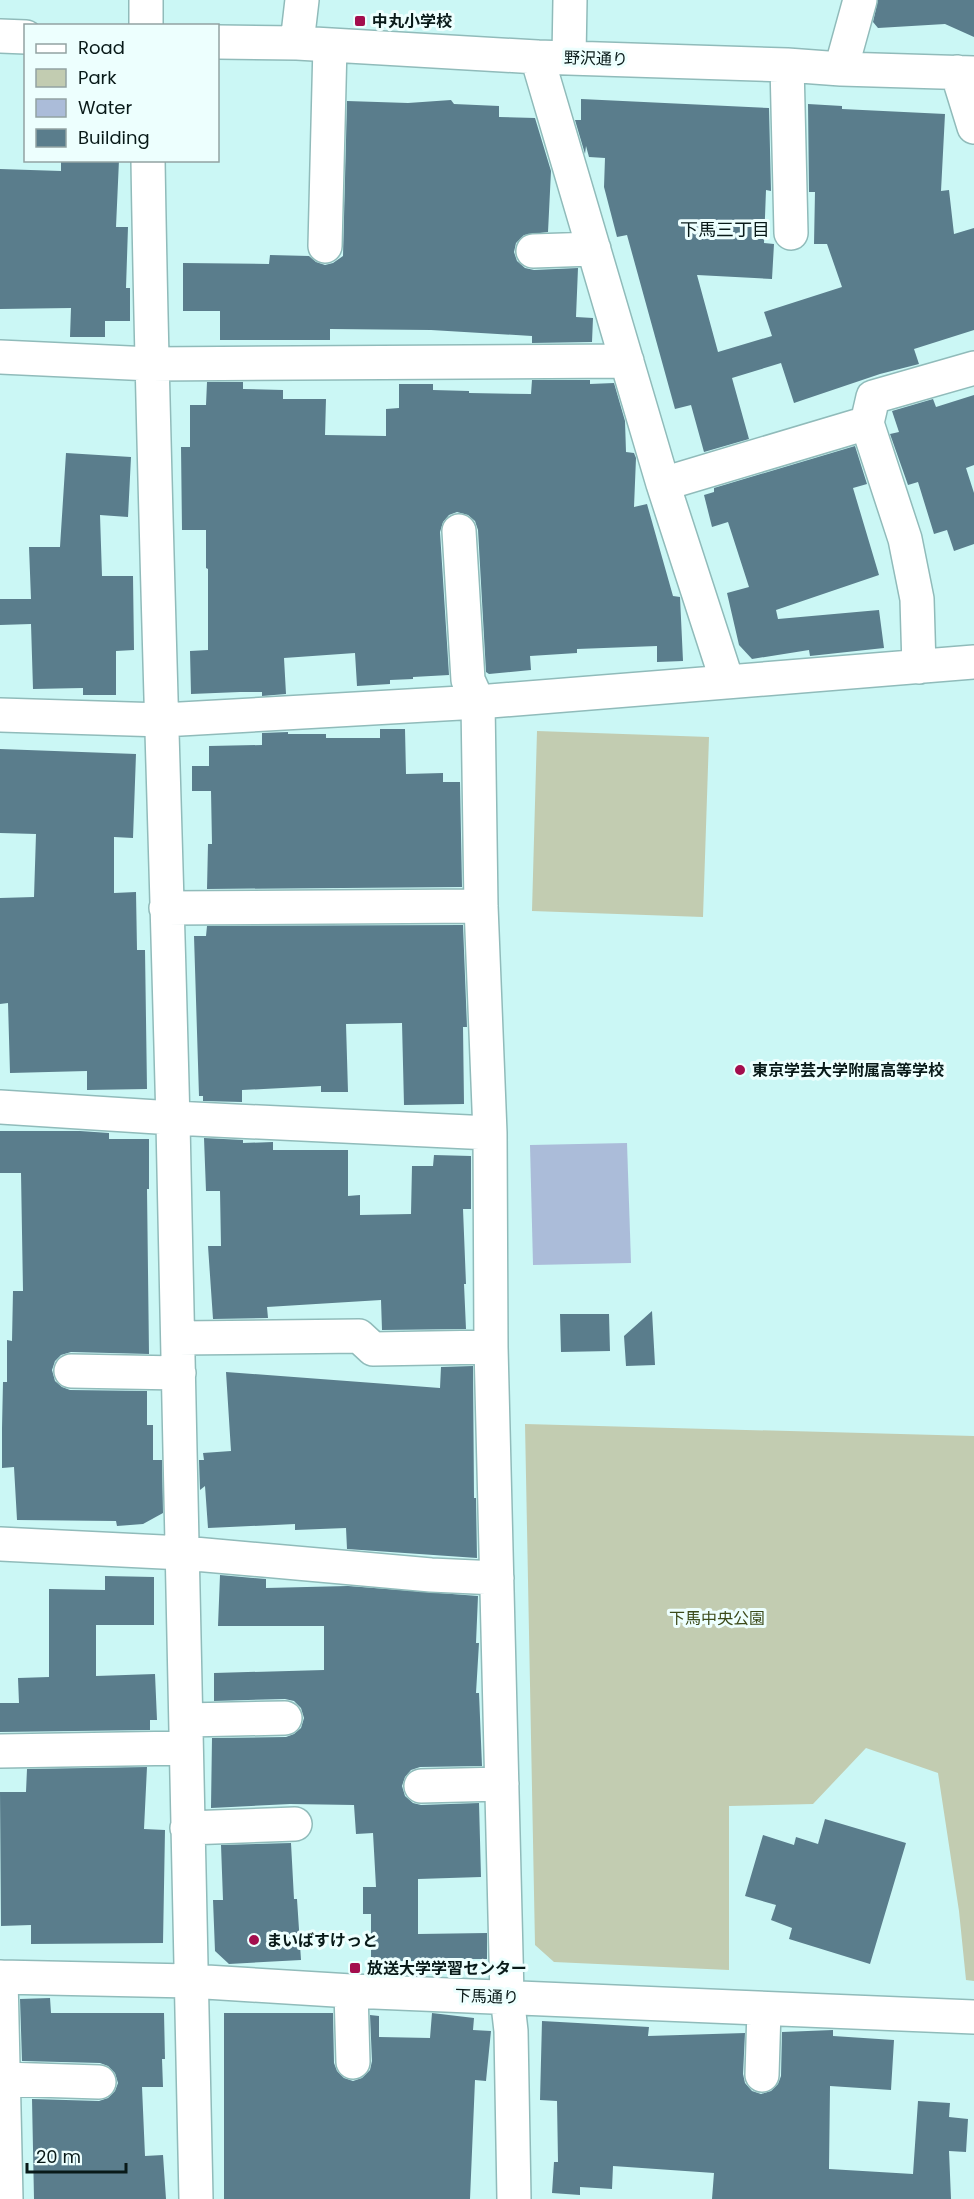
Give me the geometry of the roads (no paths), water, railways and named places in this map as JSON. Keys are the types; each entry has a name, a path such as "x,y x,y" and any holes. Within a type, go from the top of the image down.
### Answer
{"street":[{"path":"146,0 146,24"},
{"path":"297,43 302,0"},
{"path":"569,57 570,0"},
{"path":"840,69 860,0"},
{"path":"0,36 24,37"},
{"name":"野沢通り","path":"219,42 297,43 537,57 965,73"},
{"path":"325,246 330,45"},
{"path":"537,57 663,484 728,681"},
{"path":"787,65 791,233"},
{"path":"965,73 974,127"},
{"path":"148,162 151,363 173,1118 196,2199"},
{"path":"533,251 594,249"},
{"path":"0,357 151,363 627,361"},
{"path":"919,667 917,599 905,539 867,423 873,398 974,368"},
{"path":"663,484 867,423"},
{"path":"459,531 468,680 478,702 481,906 490,1132 491,1347 496,1479 496,1578 507,1996 511,2031 514,2199"},
{"path":"0,715 163,720 478,702 974,662"},
{"path":"166,908 481,906"},
{"path":"0,1107 173,1118 490,1132"},
{"path":"178,1338 359,1336 374,1349 491,1347"},
{"path":"71,1371 179,1373"},
{"path":"0,1544 183,1553 431,1575 496,1578"},
{"path":"0,1751 186,1734 285,1718"},
{"path":"421,1786 502,1784"},
{"path":"188,1828 295,1824"},
{"path":"0,1977 6,2199"},
{"name":"下馬通り","path":"0,1977 190,1981 351,1991 507,1996 764,2010 974,2017"},
{"path":"351,1991 353,2062"},
{"path":"762,2075 764,2010"},
{"path":"3,2079 99,2082"}],"water":[{"path":"627,1143 631,1263 533,1265 530,1145"}],"place":[{"name":"中丸小学校","path":"360,21"},
{"name":"東京学芸大学附属高等学校","path":"740,1070"},
{"name":"まいばすけっと","path":"254,1940"},
{"name":"放送大学学習センター","path":"355,1968"}],"district":[{"name":"下馬三丁目","path":"725,230"}],"park label":[{"name":"下馬中央公園","path":"717,1618"}]}
